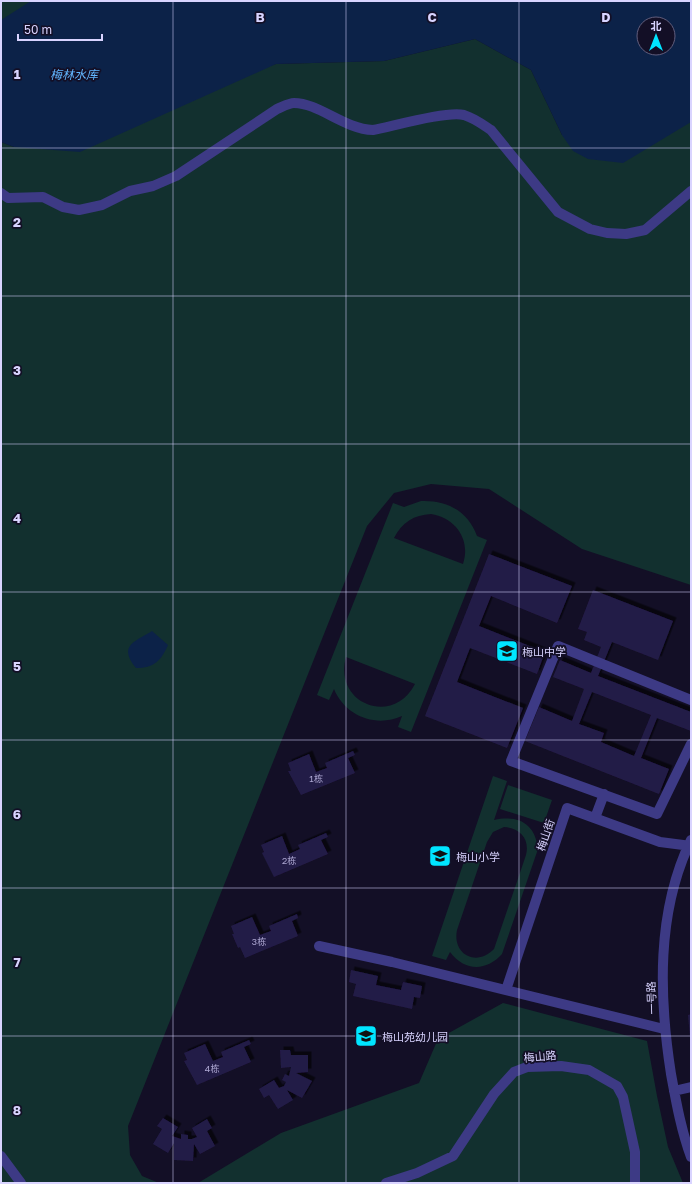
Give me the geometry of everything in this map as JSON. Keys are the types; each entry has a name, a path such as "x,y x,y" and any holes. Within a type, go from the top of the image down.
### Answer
{"street":[{"path":"1,193 8,198 43,197 63,207 79,210 102,205 130,192 153,186 176,176 276,109 293,103 308,105 361,130 373,130 447,115 463,115 478,120 491,130 558,212 590,229 607,234 626,234 645,230 691,190"},
{"path":"691,700 558,646 511,761 657,814 691,744"},
{"path":"595,818 604,794"},
{"name":"梅山街","path":"506,990 567,808 660,842 690,844"},
{"name":"一号路","path":"690,844 680,867 670,907 662,963 664,1029 674,1091 685,1141 691,1157"},
{"path":"319,946 664,1029"},
{"name":"梅山路","path":"386,1183 417,1173 453,1156 494,1094 514,1072 527,1067 561,1066 589,1070 617,1086 623,1097 635,1152 635,1183"},
{"path":"674,1091 691,1087"},
{"path":"1,1156 21,1183"}],"green space":[{"path":"1,1 33,1 1,22"},
{"path":"475,39 531,70 562,135 691,122 691,585 582,549 489,489 431,484 394,493 367,526 128,1126 130,1155 142,1176 159,1183 1,1183 1,142 14,147 276,64 384,61"},
{"path":"421,501 431,501 448,505 468,520 477,536 487,540 411,732 398,727 402,716 382,721 372,720 353,713 339,698 334,689 329,700 317,695 393,503 404,507","holes":["431,514 448,520 459,532 465,547 463,564 394,538 397,532 409,520 419,516","346,657 415,684 405,697 393,705 380,707 367,704 356,698 348,687 344,673"]},
{"path":"493,776 507,781 494,820 511,819 524,823 533,833 538,849 502,954 489,964 475,967 462,963 450,952 446,960 432,956","holes":["504,827 519,832 525,839 527,849 526,855 494,949 480,957 467,956 458,946 456,939 457,930 487,842 493,832"]},
{"path":"508,785 552,800 544,823 500,809"},
{"path":"503,1003 647,1041 668,1147 683,1183 198,1183 281,1133 419,1083 438,1039"}],"water":[{"name":"梅林水库","path":"31,1 691,1 691,122 623,163 588,159 573,151 562,135 531,70 475,39 384,61 276,64 80,152 14,147 1,142 1,20"},
{"path":"152,631 168,645 160,659 152,665 148,667 136,668 128,654 130,645"}],"building":[{"path":"489,554 572,586 557,623 491,596 479,626 545,652 537,674 470,648 457,682 523,708 507,748 425,716"},
{"path":"593,590 673,621 658,660 612,642 598,676 691,712 691,731 657,718 641,758 669,769 659,794 525,741 539,707 572,721 584,689 553,677 560,660 591,673 601,647 584,640 587,632 578,629","holes":["592,692 651,715 634,756 601,742 604,733 579,724"]},
{"path":"353,751 355,755 348,758 355,773 301,795 288,771 291,771 288,763 309,754 316,772 327,768 325,763"},
{"path":"326,833 328,837 321,840 328,854 274,877 262,853 264,852 261,845 282,836 289,854 300,849 298,845"},
{"path":"297,914 298,918 292,921 298,936 245,958 240,947 238,948 232,934 234,934 231,926 252,917 260,935 271,931 269,926"},
{"path":"351,970 378,976 376,985 401,990 403,982 422,986 420,998 414,997 412,1009 353,996 356,984 349,982"},
{"path":"691,1014 691,1037 690,1037 688,1015"},
{"path":"249,1040 251,1044 244,1047 251,1062 197,1085 184,1061 187,1060 184,1053 205,1044 213,1061 223,1057 221,1052"},
{"path":"280,1050 290,1050 291,1055 308,1055 308,1072 296,1073 312,1081 302,1098 287,1090 293,1100 278,1109 269,1095 264,1098 259,1089 274,1080 279,1088 284,1086 286,1082 282,1080 285,1074 289,1076 291,1067 281,1068"},
{"path":"163,1118 178,1127 172,1136 181,1139 181,1134 188,1135 188,1139 197,1137 192,1128 207,1119 212,1128 207,1131 215,1146 200,1154 194,1144 193,1161 174,1160 174,1143 168,1153 153,1144 162,1129 157,1126"}],"place":[{"name":"梅山中学","path":"507,651"},
{"name":"梅山小学","path":"440,856"},
{"name":"梅山苑幼儿园","path":"366,1036"}]}
